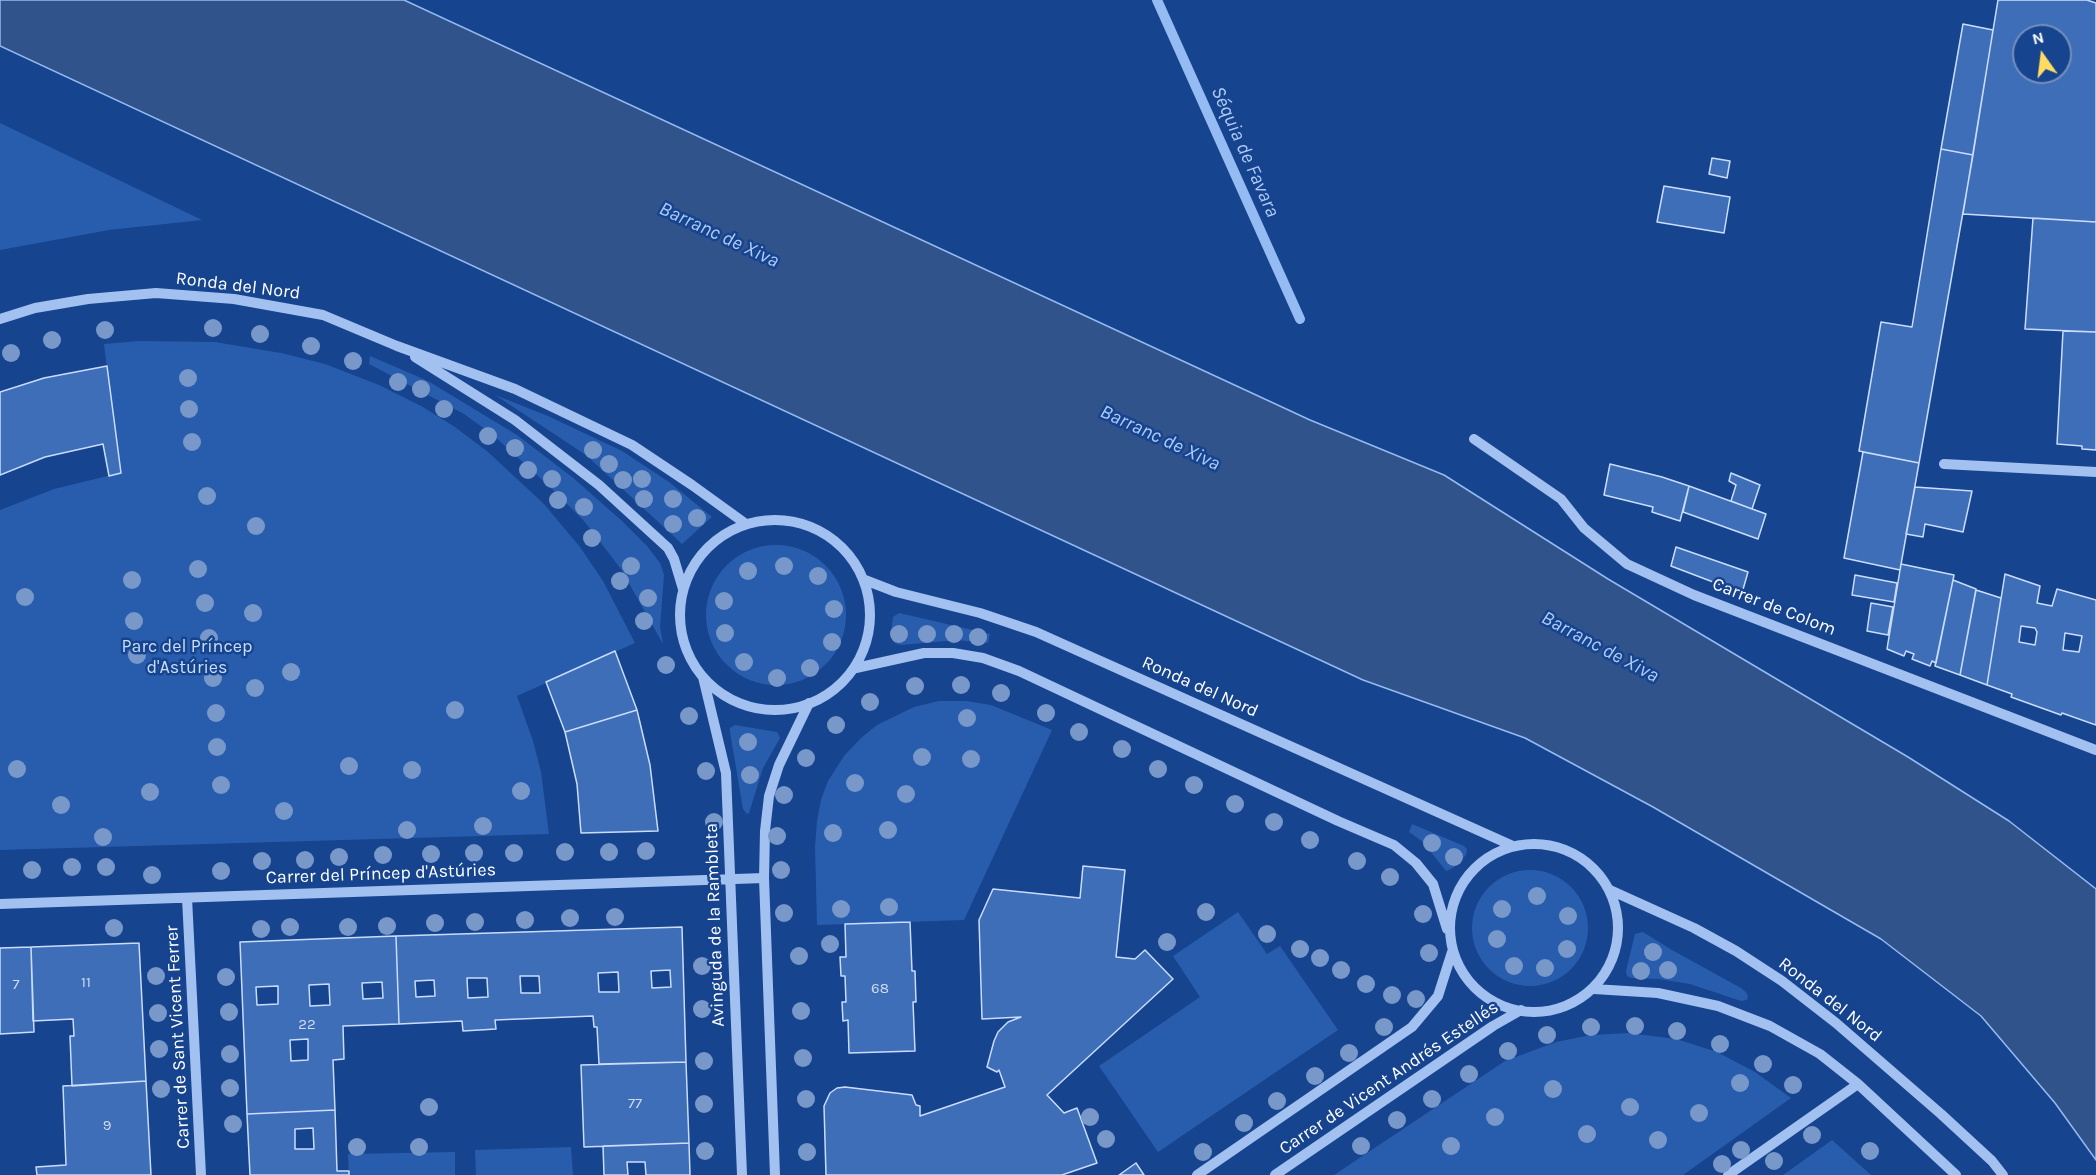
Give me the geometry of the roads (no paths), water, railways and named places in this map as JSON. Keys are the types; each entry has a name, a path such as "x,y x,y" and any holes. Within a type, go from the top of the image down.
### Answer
{"street":[{"name":"Ronda del Nord","path":"0,319 88,298 156,293 234,299 324,315 397,346 515,389 632,445 746,524"},
{"name":"Ronda del Nord","path":"397,346 515,420 598,485 668,548 683,589"},
{"name":"Carrer de Colom","path":"1474,439 1561,499 1584,528 1628,564 1694,595 2096,750"},
{"path":"1944,464 2096,472"},
{"path":"774,520 803,523 829,536 850,555 865,580 871,608 868,636 856,668 829,693 809,703 781,710 752,707 725,696 703,677 690,658 682,635 680,612 683,589 696,561 718,539 746,524 774,520"},
{"name":"Ronda del Nord","path":"865,580 896,592 980,613 1036,632 1513,846"},
{"path":"856,668 924,653 953,653 983,658 1019,672 1394,845 1416,863 1433,884 1452,952 1462,973 1477,990 1496,1004 1521,1010 1544,1012 1568,1005 1594,989 1607,970 1617,944 1618,916 1610,890 1593,867 1569,850 1542,844 1513,846 1489,856 1469,874 1455,896 1447,929"},
{"name":"Avinguda de la Rambleta","path":"703,677 726,773 742,1175"},
{"path":"775,1175 764,878 765,831 769,796 779,765 809,703"},
{"name":"Carrer del Príncep d'Astúries","path":"0,904 764,878"},
{"name":"Ronda del Nord","path":"1610,890 1694,928 1736,951 1782,981 1836,1023 1932,1106 1992,1161 2003,1175"},
{"name":"Carrer de Sant Vicent Ferrer","path":"187,897 201,1175"},
{"name":"Carrer de Vicent Andrés Estellés","path":"1197,1175 1412,1027 1438,996 1452,952"},
{"path":"1594,989 1658,993 1718,1006 1770,1026 1820,1054 1858,1083 1956,1175"},
{"name":"Carrer de Vicent Andrés Estellés","path":"1275,1175 1493,1026 1521,1010"},
{"path":"1728,1175 1858,1083"}],"water":[{"name":"Barranc de Xiva","path":"0,0 404,0 1310,420 1444,475 1608,579 1908,757 2009,821 2096,889 2096,1160 2055,1103 1981,1016 1881,939 1653,807 1525,738 1363,680 0,46"}],"waterway":[{"name":"Séquia de Favara","path":"1157,0 1300,319"}],"park label":[{"name":"Parc del Príncep d'Astúries","path":"187,657"}]}
